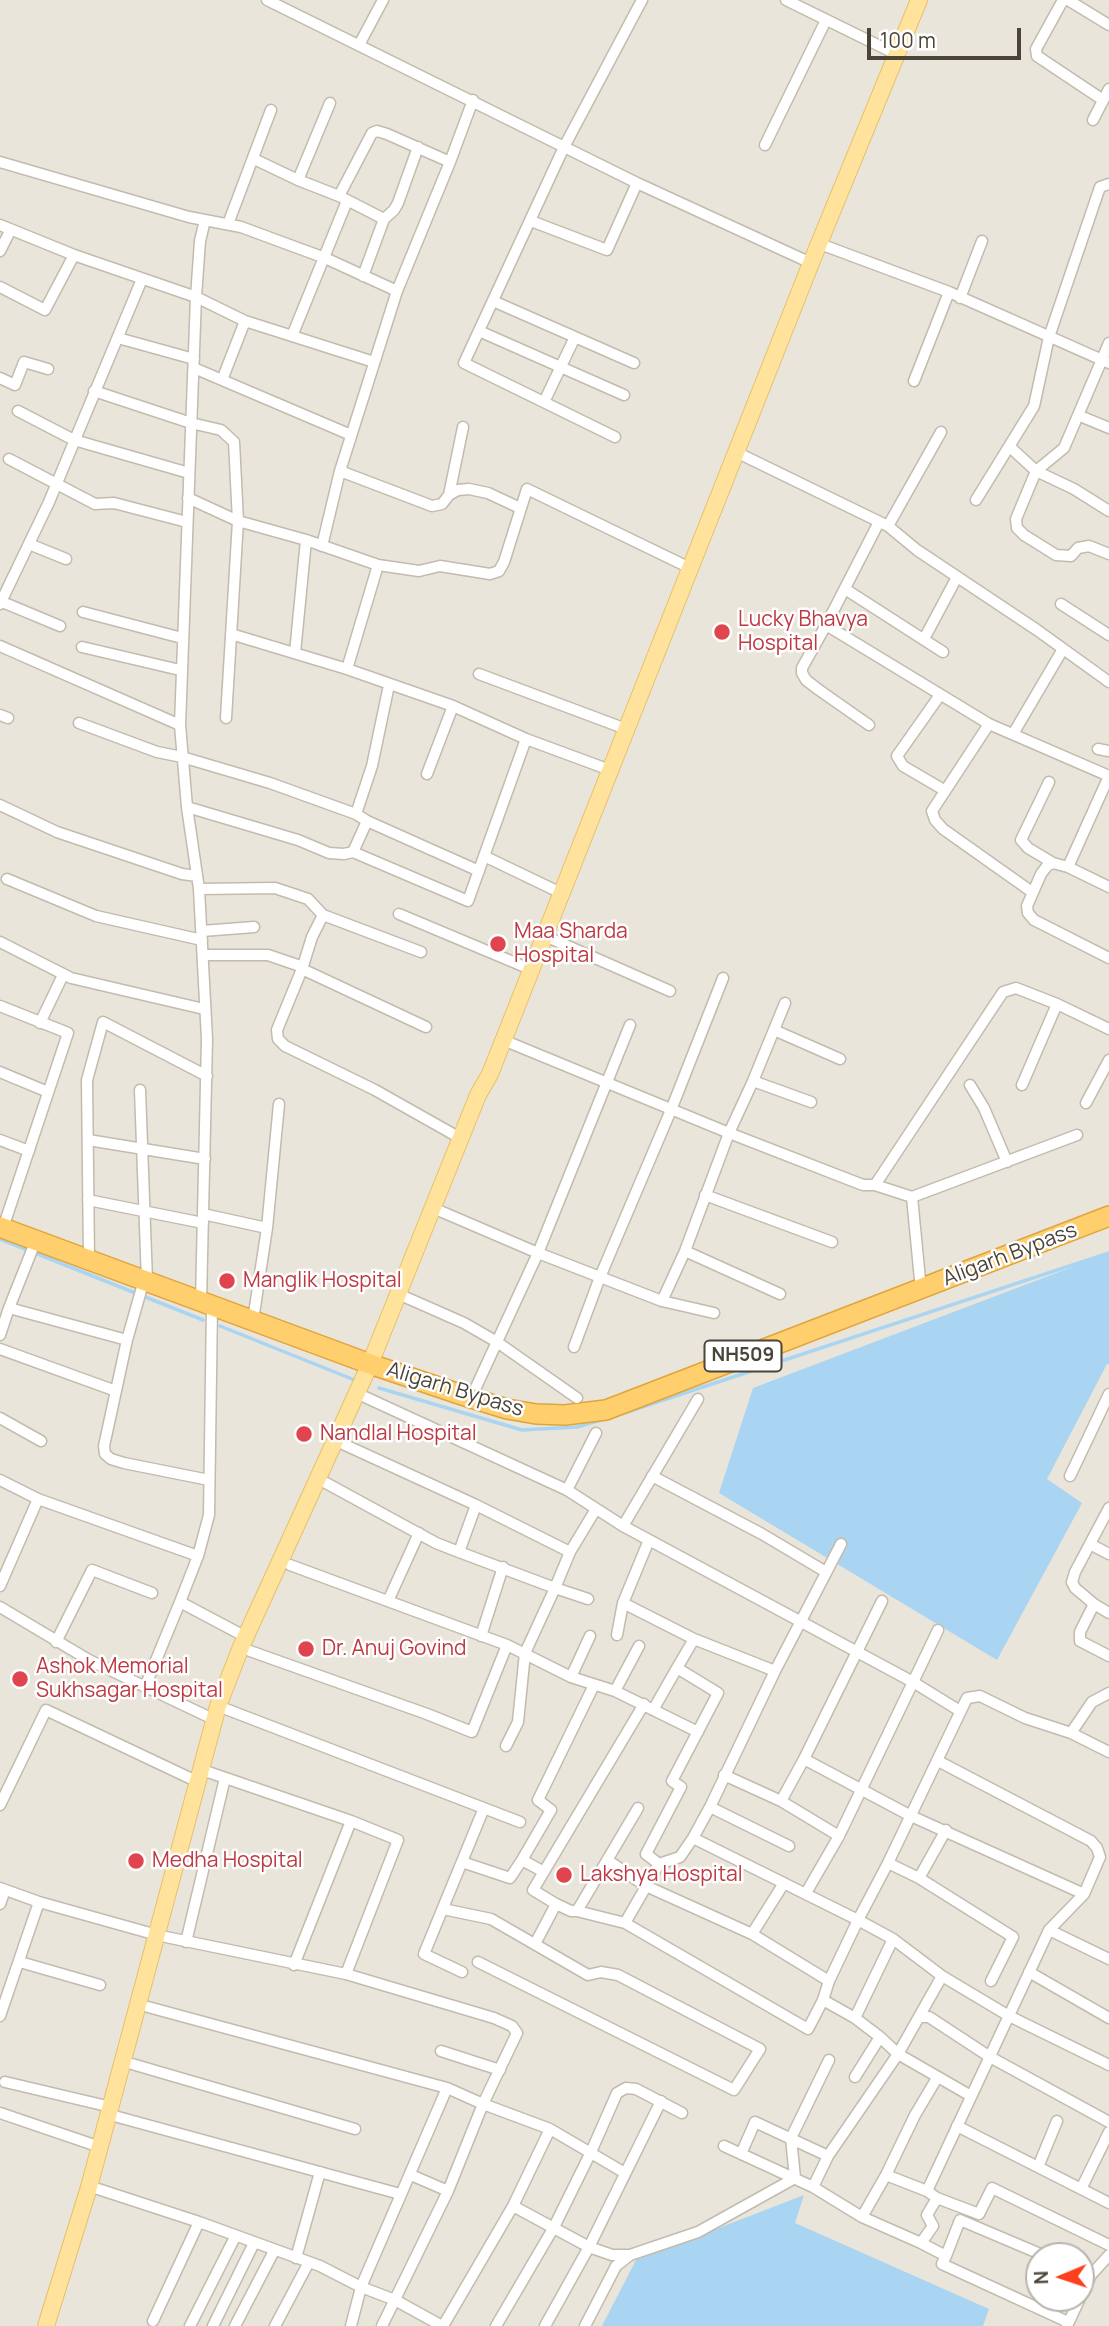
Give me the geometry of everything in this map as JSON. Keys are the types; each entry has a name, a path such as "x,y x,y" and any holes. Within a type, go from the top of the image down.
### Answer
{"highway":[{"name":"Aligarh Bypass","path":"2,1227 33,1246 89,1259 143,1286 207,1303 471,1398 507,1409 565,1415 606,1410 1109,1216"}],"main road":[{"path":"277,1582 290,1565 365,1397 374,1365 460,1138 545,936 811,263 919,0"},
{"path":"127,2071 219,1712 405,1297 485,1098 489,1074"},
{"path":"46,2326 100,2147 149,2007 162,1936"},
{"path":"56,2326 98,2189 114,2112"}],"street":[{"path":"267,0 637,183 811,263"},
{"path":"359,45 383,0"},
{"path":"615,437 464,363 564,147 642,0"},
{"path":"786,0 898,55"},
{"path":"1063,0 1036,49 1037,56 1103,100"},
{"path":"1068,0 1109,25"},
{"path":"765,145 826,20"},
{"path":"1093,120 1109,89"},
{"path":"322,546 340,471 397,291 473,100"},
{"path":"298,180 330,103"},
{"path":"228,224 271,110"},
{"path":"292,336 325,258 343,199 367,138 377,131 450,162"},
{"path":"362,276 384,219 398,203 418,147"},
{"path":"254,159 384,219"},
{"path":"0,162 190,217 228,224 325,258 397,291"},
{"path":"531,221 607,250 637,183"},
{"path":"976,500 1034,406 1049,337 1100,187 1109,184"},
{"path":"145,1687 198,1556 209,1515 207,1303 203,1219 207,1039 204,955 180,724 196,298 200,241 205,220"},
{"path":"0,251 5,228 196,298 245,321 374,362"},
{"path":"914,381 982,240"},
{"path":"820,244 955,295 1105,361"},
{"path":"0,287 45,310 74,255"},
{"path":"60,626 1,602 56,484 142,279"},
{"path":"493,300 634,363"},
{"path":"222,380 245,321"},
{"path":"479,331 624,395"},
{"path":"544,402 575,337"},
{"path":"118,338 194,364 222,380 351,435"},
{"path":"1109,343 1105,361 1064,448 1037,471 1016,519 1017,528 1024,535 1056,555 1071,556 1079,548 1089,546 1109,554"},
{"path":"0,378 15,385 24,362 48,369"},
{"path":"94,391 191,423 221,430 234,443 238,521 226,718"},
{"path":"18,411 74,440 189,473"},
{"path":"1080,415 1109,428"},
{"path":"449,495 463,427"},
{"path":"869,724 806,680 802,668 845,589 941,432"},
{"path":"1010,447 1037,471 1074,489 1109,511"},
{"path":"738,453 884,524 917,550 1109,682"},
{"path":"9,459 96,504 114,503 187,522"},
{"path":"340,471 432,506 442,504 449,495 458,490 469,489 488,493 520,508"},
{"path":"188,498 238,521 306,540 378,565 419,571 440,566 491,574 499,571 504,562 527,489 690,568"},
{"path":"295,653 306,540"},
{"path":"29,544 66,559"},
{"path":"347,669 378,565"},
{"path":"924,639 957,577"},
{"path":"845,589 943,652"},
{"path":"1060,604 1109,635"},
{"path":"83,612 182,638"},
{"path":"826,625 989,724 1109,776 1068,867"},
{"path":"231,634 347,669 453,706 526,739 610,770"},
{"path":"0,646 180,724"},
{"path":"82,647 180,670"},
{"path":"1013,734 1063,649"},
{"path":"479,674 626,729"},
{"path":"356,814 372,766 389,685"},
{"path":"940,695 897,756 903,766 943,790"},
{"path":"427,774 453,706"},
{"path":"79,723 147,748 270,783 356,814 479,871"},
{"path":"989,724 943,790 932,811 935,820 1032,892"},
{"path":"187,807 298,840 329,853 344,855 353,852 468,901 526,739"},
{"path":"1049,782 1021,840 1028,848 1053,863 1108,884"},
{"path":"0,805 57,832 182,874 197,876"},
{"path":"353,852 367,821"},
{"path":"484,856 561,892"},
{"path":"1053,863 1041,874 1027,906 1028,913 1034,920 1109,958"},
{"path":"7,879 96,916 202,936 254,928"},
{"path":"199,889 275,888 308,899 323,915 421,952"},
{"path":"398,914 530,969"},
{"path":"323,915 277,1030 278,1039 460,1138"},
{"path":"545,936 670,991"},
{"path":"0,942 64,975 204,1009"},
{"path":"204,955 268,955 302,968 426,1027"},
{"path":"40,1023 64,975"},
{"path":"574,1347 600,1277 671,1110 723,978"},
{"path":"875,1185 1003,992 1016,988 1109,1029"},
{"path":"662,1301 685,1251 729,1133 785,1003"},
{"path":"1021,1085 1057,1004"},
{"path":"0,1006 68,1033 2,1227"},
{"path":"89,1259 87,1080 103,1022 206,1076"},
{"path":"471,1398 538,1253 630,1025"},
{"path":"774,1030 840,1059"},
{"path":"503,1040 671,1110 863,1185 875,1185 912,1197 1077,1135"},
{"path":"1086,1103 1109,1060"},
{"path":"0,1072 48,1092"},
{"path":"753,1081 811,1102"},
{"path":"970,1085 984,1108 1007,1162"},
{"path":"141,1090 145,1211 143,1286 127,1340 104,1446 105,1454 124,1464 209,1480"},
{"path":"253,1320 267,1228 279,1104"},
{"path":"0,1140 29,1151"},
{"path":"88,1140 205,1158"},
{"path":"705,1195 832,1242"},
{"path":"912,1197 921,1290"},
{"path":"88,1200 267,1228"},
{"path":"440,1211 538,1253 662,1301 714,1313"},
{"path":"0,1335 33,1246"},
{"path":"685,1251 780,1294"},
{"path":"405,1297 464,1323 497,1342 577,1398"},
{"path":"9,1307 127,1340"},
{"path":"0,1349 116,1391"},
{"path":"1070,1476 1109,1394"},
{"path":"365,1397 566,1490 623,1526 913,1682 960,1711"},
{"path":"623,1526 698,1399"},
{"path":"0,1418 41,1441"},
{"path":"566,1490 596,1433"},
{"path":"343,1444 570,1552"},
{"path":"652,1476 762,1534 826,1573"},
{"path":"0,1480 38,1499 198,1556"},
{"path":"326,1483 436,1543 588,1599"},
{"path":"0,1586 38,1499"},
{"path":"459,1552 476,1505"},
{"path":"1109,1508 1072,1582 1075,1588 1094,1604 1109,1613"},
{"path":"506,1746 518,1722 525,1653 570,1552 596,1509"},
{"path":"388,1601 419,1533"},
{"path":"617,1635 623,1603 649,1540"},
{"path":"625,1923 659,1864 680,1857 710,1807 775,1671 841,1544"},
{"path":"1090,1544 1109,1554"},
{"path":"290,1565 525,1653 570,1677 615,1691 698,1732"},
{"path":"481,1636 503,1567"},
{"path":"57,1642 92,1570 152,1592"},
{"path":"781,1801 882,1601"},
{"path":"180,1602 248,1644 472,1732 507,1646"},
{"path":"623,1603 694,1639 775,1671"},
{"path":"1094,1604 1080,1632 1080,1641 1109,1657"},
{"path":"0,1606 89,1661 145,1687 520,1822"},
{"path":"806,1893 839,1836 938,1630"},
{"path":"570,1677 590,1636"},
{"path":"694,1639 533,1890 571,1912 577,1911 625,1923 808,2029 858,1920 967,1698 980,1696 1025,1718 1071,1733 1109,1752"},
{"path":"615,1691 639,1646"},
{"path":"659,1864 646,1854 681,1787 672,1781 718,1693 677,1668"},
{"path":"462,1862 510,1878 551,1810 538,1800 594,1685"},
{"path":"1071,1733 1092,1702 1109,1693"},
{"path":"0,1805 46,1710 202,1777 225,1778 398,1840 346,1974"},
{"path":"804,1759 911,1816 1084,1895"},
{"path":"921,2243 933,2226 927,2215 957,2126 1049,1930 1084,1895 1100,1857 1091,1841 938,1761"},
{"path":"724,1775 781,1801 839,1836"},
{"path":"186,1941 225,1778"},
{"path":"710,1807 789,1846"},
{"path":"462,1972 424,1954 484,1808"},
{"path":"577,1911 638,1808"},
{"path":"294,1965 351,1821"},
{"path":"919,1878 946,1830"},
{"path":"692,1838 858,1920 892,1939 942,1976 1009,2016 1109,2066"},
{"path":"522,1860 544,1872"},
{"path":"607,1860 646,1886 752,1934 829,1981"},
{"path":"888,1863 919,1878 1013,1937 990,1981"},
{"path":"752,1934 784,1883"},
{"path":"0,1905 3,1889 39,1902 162,1936 346,1974 494,2018 512,2026 517,2033 483,2104 448,2191 382,2326"},
{"path":"0,2016 39,1902"},
{"path":"535,1944 556,1904"},
{"path":"443,1909 491,1919 588,1975 601,1972 618,1975 760,2049 734,2090 478,1962"},
{"path":"1049,1930 1109,1959"},
{"path":"855,2018 892,1939"},
{"path":"20,1962 100,1985"},
{"path":"1029,1972 1109,2018"},
{"path":"813,2186 828,2156 898,2054 942,1976"},
{"path":"822,2000 855,2018 898,2054 971,2096"},
{"path":"149,2007 447,2088 550,2129 625,2173"},
{"path":"919,2017 929,2017 990,2057 1109,2122"},
{"path":"855,2077 880,2037"},
{"path":"441,2052 500,2070"},
{"path":"795,2178 791,2138 829,2060"},
{"path":"127,2071 355,2129"},
{"path":"862,2217 937,2078"},
{"path":"5,2082 400,2194"},
{"path":"351,2326 360,2287 447,2088"},
{"path":"496,2326 554,2227 617,2093 626,2088 636,2089 681,2113"},
{"path":"545,2326 589,2246 661,2101"},
{"path":"0,2113 100,2147"},
{"path":"1038,2167 1057,2121"},
{"path":"741,2154 755,2122 828,2156"},
{"path":"957,2126 1109,2203"},
{"path":"98,2189 309,2262 360,2287 395,2300 442,2326 513,2206 550,2129"},
{"path":"1081,2189 1109,2132"},
{"path":"724,2146 813,2186 862,2217 946,2256"},
{"path":"296,2258 320,2172"},
{"path":"411,2175 448,2191"},
{"path":"886,2175 979,2214 992,2188 1109,2245"},
{"path":"513,2206 589,2246 612,2255 629,2255 698,2232 795,2178"},
{"path":"1025,2248 960,2220 942,2264 1068,2324"},
{"path":"153,2321 199,2222"},
{"path":"190,2326 236,2237"},
{"path":"213,2326 254,2243"},
{"path":"235,2326 274,2250"},
{"path":"585,2326 616,2266 629,2255"},
{"path":"1095,2266 1109,2255"},
{"path":"275,2326 309,2262"}],"shaded area":[{"path":"0,0 1109,0 1109,2326 0,2326"}],"water":[{"path":"1109,1253 1109,1364 1047,1479 1082,1503 997,1660 719,1493 753,1388"},
{"path":"804,2195 795,2223 989,2309 983,2326 602,2326 636,2260"}],"waterway":[{"path":"0,1239 203,1320"},
{"path":"615,1416 1109,1253"},
{"path":"220,1326 352,1379"},
{"path":"379,1388 522,1430 577,1427 604,1419"}],"place":[{"name":"Lucky Bhavya Hospital","path":"722,632"},
{"name":"Maa Sharda Hospital","path":"498,944"},
{"name":"Manglik Hospital","path":"227,1281"},
{"name":"Nandlal Hospital","path":"304,1434"},
{"name":"Dr. Anuj Govind","path":"306,1649"},
{"name":"Ashok Memorial Sukhsagar Hospital","path":"20,1679"},
{"name":"Medha Hospital","path":"136,1861"},
{"name":"Lakshya Hospital","path":"564,1875"}]}
